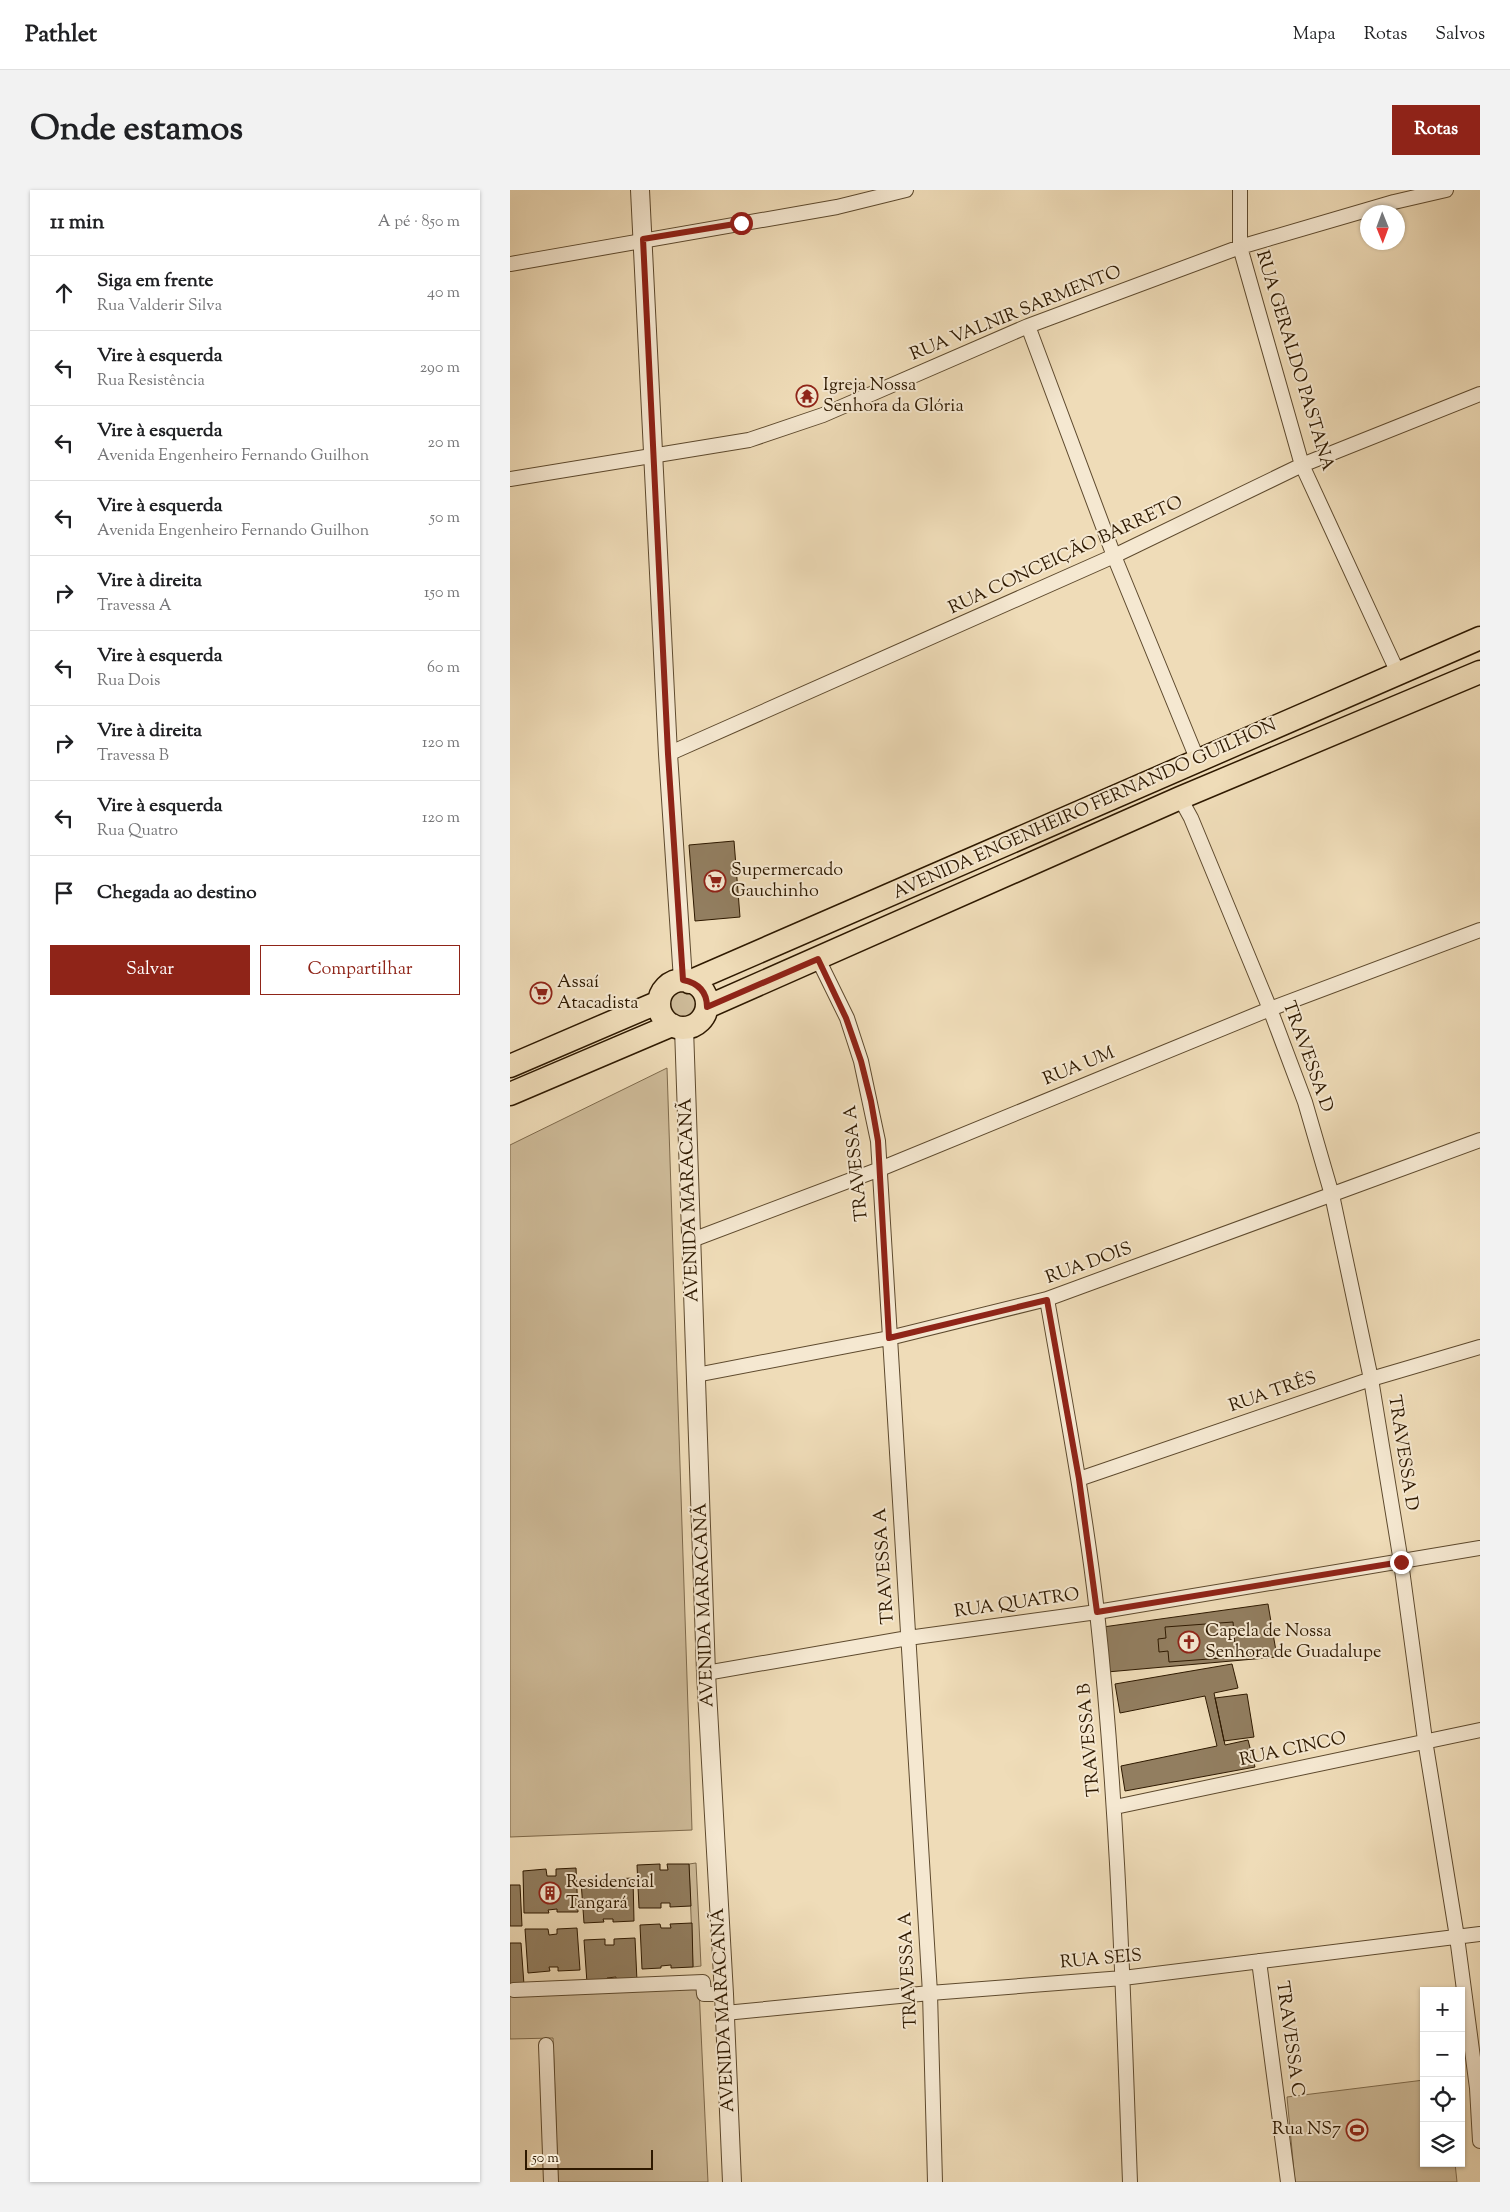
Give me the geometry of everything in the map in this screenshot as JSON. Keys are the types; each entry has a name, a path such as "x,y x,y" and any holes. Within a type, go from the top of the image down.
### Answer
{"main road":[{"name":"AVENIDA ENGENHEIRO FERNANDO GUILHON","path":"510,1066 660,1002 667,987 686,981 1480,638"},
{"name":"AVENIDA ENGENHEIRO FERNANDO GUILHON","path":"510,1094 678,1027 699,1022 707,1007 1180,798 1480,672"},
{"path":"686,981 703,991 707,1007"},
{"path":"660,1002 664,1018 678,1027"}],"street":[{"path":"640,190 668,754 686,981"},
{"path":"510,264 643,239 837,207 906,190"},
{"name":"RUA GERALDO PASTANA","path":"1240,190 1240,246 1302,465 1398,673"},
{"name":"RUA VALNIR SARMENTO","path":"510,480 653,454 749,440 782,430 823,415 1028,326 1240,246 1394,202 1446,190"},
{"path":"1028,326 1114,556 1198,761"},
{"name":"RUA CONCEIÇÃO BARRETO","path":"668,754 1114,556 1302,465 1480,394"},
{"name":"TRAVESSA D","path":"1180,798 1191,818 1270,1009 1305,1102 1332,1195 1371,1379 1401,1562 1425,1740 1457,1937 1477,2088 1480,2141"},
{"name":"RUA UM","path":"692,1240 880,1169 1270,1009 1480,930"},
{"name":"TRAVESSA A","path":"818,959 846,1018 861,1061 878,1141 930,1993 935,2182"},
{"name":"AVENIDA MARACANÃ","path":"678,1027 692,1240 706,1673 725,2013 732,2182"},
{"name":"RUA DOIS","path":"696,1375 889,1338 1047,1300 1480,1140"},
{"name":"TRAVESSA B","path":"1047,1300 1079,1479 1097,1612 1115,1807 1130,2182"},
{"name":"RUA TRÊS","path":"1079,1479 1371,1379 1480,1347"},
{"name":"RUA QUATRO","path":"706,1673 908,1638 1097,1612 1480,1548"},
{"name":"RUA CINCO","path":"1115,1807 1425,1740 1480,1730"},
{"name":"RUA SEIS","path":"725,2013 930,1993 1123,1978 1480,1934"},
{"name":"TRAVESSA C","path":"1259,1961 1288,2182"},
{"path":"514,1990 703,1982 704,1994 724,1994"},
{"path":"546,2045 551,2182"}],"shaded area":[{"path":"681,990 693,994 697,1006 693,1018 681,1022 669,1018 665,1006 669,994"},
{"path":"667,1068 692,1830 510,1837 510,1145"},
{"path":"696,1863 701,1966 693,1967 689,1864"},
{"path":"699,1988 708,2182 558,2182 553,2038 510,2039 510,1995"},
{"name":"Rua NS7","path":"1420,2080 1420,2167 1455,2167 1457,2182 1295,2182 1287,2097"}],"building":[{"name":"Supermercado Gauchinho","path":"734,841 740,917 695,921 689,845"},
{"name":"Capela de Nossa Senhora de Guadalupe","path":"1268,1604 1277,1657 1107,1672 1103,1627"},
{"name":"Capela de Nossa Senhora de Guadalupe","path":"1233,1622 1236,1657 1169,1662 1168,1651 1159,1652 1158,1639 1166,1638 1165,1627"},
{"path":"1232,1664 1238,1688 1214,1693 1225,1745 1248,1740 1255,1767 1125,1791 1121,1766 1217,1746 1205,1696 1120,1713 1115,1684"},
{"path":"1247,1694 1254,1737 1224,1741 1215,1698"},
{"name":"Residencial Tangará","path":"660,1864 660,1870 668,1870 667,1864 689,1864 691,1906 670,1907 670,1903 661,1903 661,1908 639,1908 637,1865"},
{"name":"Residencial Tangará","path":"576,1868 578,1912 557,1912 557,1909 548,1910 549,1913 524,1913 523,1871 546,1869 547,1876 556,1876 556,1869"},
{"name":"Residencial Tangará","path":"633,1878 634,1921 613,1922 613,1919 603,1919 604,1922 584,1923 581,1881 603,1880 603,1887 613,1887 613,1879"},
{"name":"Residencial Tangará","path":"510,1885 520,1885 522,1926 510,1926"},
{"name":"Residencial Tangará","path":"692,1923 693,1967 671,1968 671,1965 661,1966 661,1968 642,1969 640,1925 660,1924 661,1928 671,1928 670,1924"},
{"name":"Residencial Tangará","path":"577,1928 580,1970 558,1971 558,1967 549,1967 550,1971 528,1973 525,1929 548,1929 549,1935 557,1934 557,1929"},
{"name":"Residencial Tangará","path":"635,1938 637,1981 616,1982 616,1977 607,1978 607,1982 587,1983 584,1940 605,1939 605,1945 614,1945 614,1939"},
{"path":"510,1943 521,1943 524,1985 510,1986"}],"place":[{"name":"Igreja Nossa Senhora da Glória","path":"807,396"},
{"name":"Supermercado Gauchinho","path":"715,881"},
{"name":"Assaí Atacadista","path":"541,993"},
{"name":"Capela de Nossa Senhora de Guadalupe","path":"1189,1642"},
{"name":"Residencial Tangará","path":"550,1893"},
{"name":"Rua NS7","path":"1357,2130"}],"route":[{"path":"741,223 643,239 668,754 683,980 699,986 706,996 707,1007 818,959 846,1018 861,1061 871,1101 878,1141 889,1338 1047,1300 1079,1479 1097,1612 1401,1562"}]}
